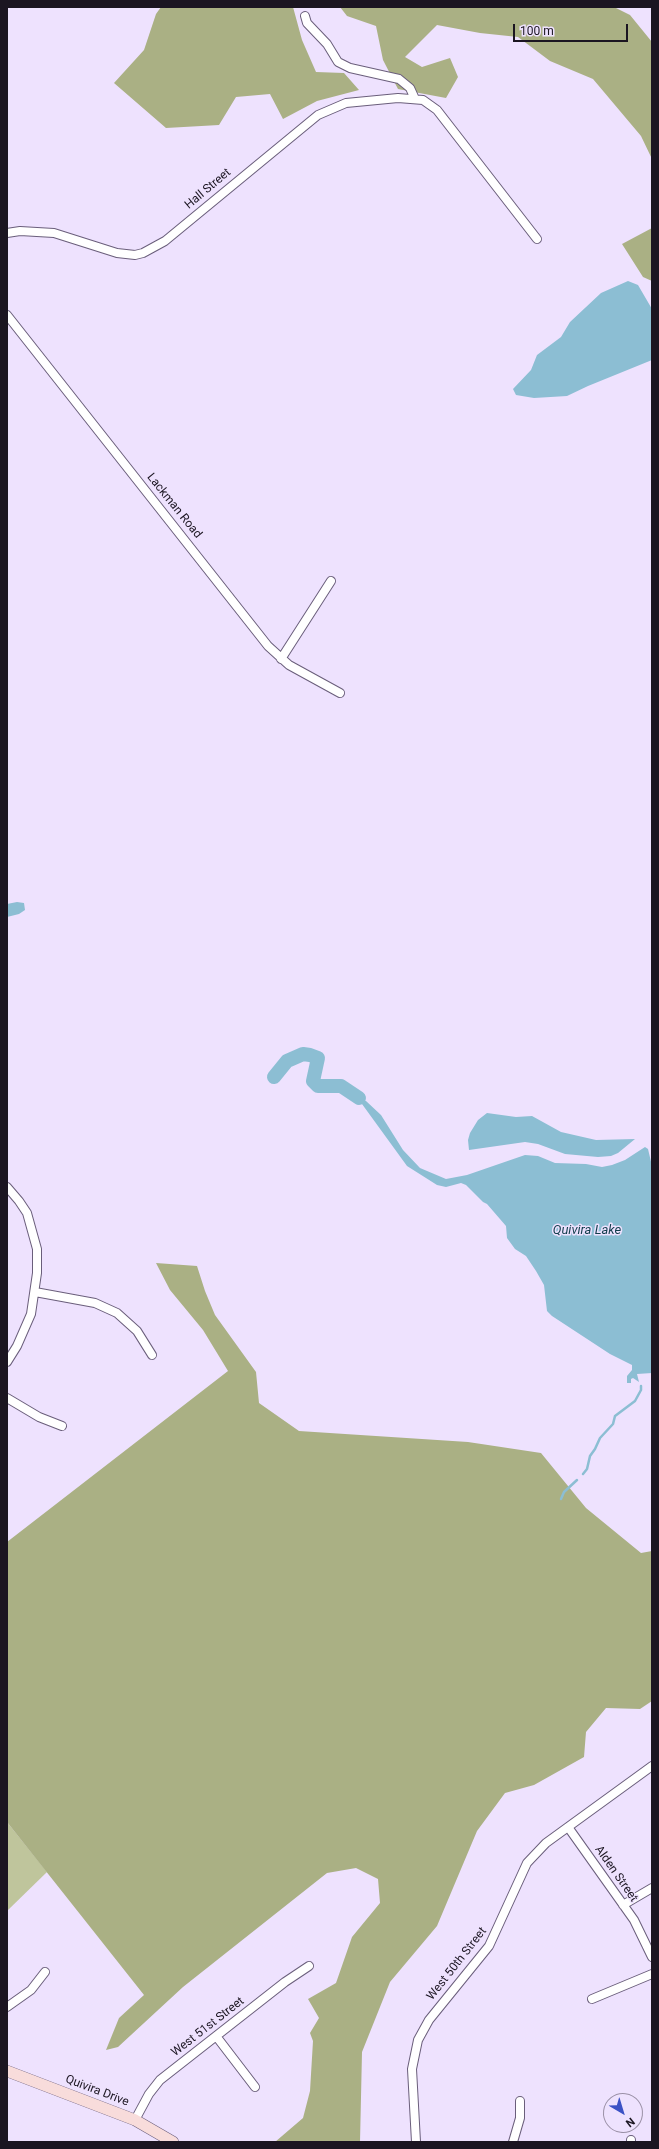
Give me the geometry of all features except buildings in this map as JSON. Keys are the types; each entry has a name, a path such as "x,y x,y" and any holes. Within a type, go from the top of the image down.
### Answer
{"main road":[{"name":"Quivira Drive","path":"7,2071 135,2120 173,2142"}],"street":[{"path":"305,16 307,23 327,44 338,62 350,68 399,79 410,88 415,99"},
{"name":"Hall Street","path":"7,233 20,231 54,233 117,253 126,255 143,253 165,242 298,130 325,111 338,105 362,101 415,99 431,104 437,110 537,239"},
{"name":"Lackman Road","path":"7,315 268,646 289,665 340,693"},
{"path":"281,658 331,581"},
{"path":"7,1187 20,1201 27,1214 37,1249 35,1292 31,1314 17,1346 7,1362"},
{"path":"35,1292 95,1303 117,1313 137,1330 152,1355"},
{"path":"7,1398 17,1406 62,1426"},
{"name":"West 50th Street","path":"416,2142 412,2069 418,2040 429,2020 489,1946 528,1863 546,1843 652,1766"},
{"name":"Alden Street","path":"568,1827 639,1928 652,1957"},
{"path":"623,1905 652,1888"},
{"name":"West 51st Street","path":"135,2120 149,2094 160,2080 285,1982 309,1966"},
{"path":"7,2007 31,1990 45,1972"},
{"path":"592,1999 652,1974"},
{"path":"216,2036 255,2087"},
{"path":"513,2142 520,2118 520,2101"}],"green space":[{"path":"161,7 293,7 302,40 316,72 344,73 359,90 317,101 283,119 270,94 236,97 219,125 166,128 114,83 144,50 156,14"},
{"path":"340,7 614,7 630,15 652,42 652,159 641,136 593,79 550,61 518,37 480,33 437,25 405,57 422,67 450,58 458,77 446,98 398,89 383,60 376,26 347,16"},
{"path":"652,228 652,281 643,277 622,244"},
{"path":"156,1263 197,1266 215,1315 256,1372 259,1403 299,1431 468,1442 541,1453 586,1508 641,1553 652,1551 652,1701 640,1709 606,1708 586,1732 584,1757 534,1785 505,1793 477,1831 437,1926 390,1982 362,2052 360,2142 275,2142 303,2118 310,2091 313,2041 310,2033 319,2018 308,1999 336,1983 352,1937 380,1903 378,1879 356,1868 327,1873 183,1987 118,2047 106,2050 119,2018 144,1995 7,1822 7,1542 228,1371 203,1330 170,1290"},
{"path":"7,1822 47,1872 7,1911"}],"water":[{"path":"628,281 638,285 652,309 652,360 567,396 534,398 516,395 513,389 531,370 537,355 561,337 570,322 601,293"},
{"path":"17,902 24,903 25,910 19,914 7,917 7,904"},
{"name":"Quivira Lake","path":"359,1098 366,1101 381,1115 403,1150 420,1168 446,1179 467,1175 525,1155 538,1156 555,1163 586,1164 602,1167 625,1160 645,1147 648,1149 652,1166 652,1373 637,1374 639,1382 633,1378 631,1379 631,1383 627,1383 627,1376 632,1370 632,1365 610,1354 552,1316 547,1311 544,1285 536,1271 526,1256 515,1249 507,1238 506,1226 487,1204 483,1202 466,1185 461,1183 446,1187 437,1185 407,1166"},
{"path":"487,1113 516,1117 532,1116 561,1132 596,1140 635,1139 618,1153 611,1156 598,1157 565,1154 538,1144 525,1142 469,1150 468,1140 470,1133 478,1120"}],"waterway":[{"path":"274,1077 287,1061 303,1054 310,1055 318,1058 313,1081 318,1086 341,1086 359,1098"},
{"path":"583,1474 587,1469 590,1456 600,1438 613,1424 615,1416 635,1401 641,1390 641,1386"},
{"path":"561,1499 564,1492 577,1480"}]}
